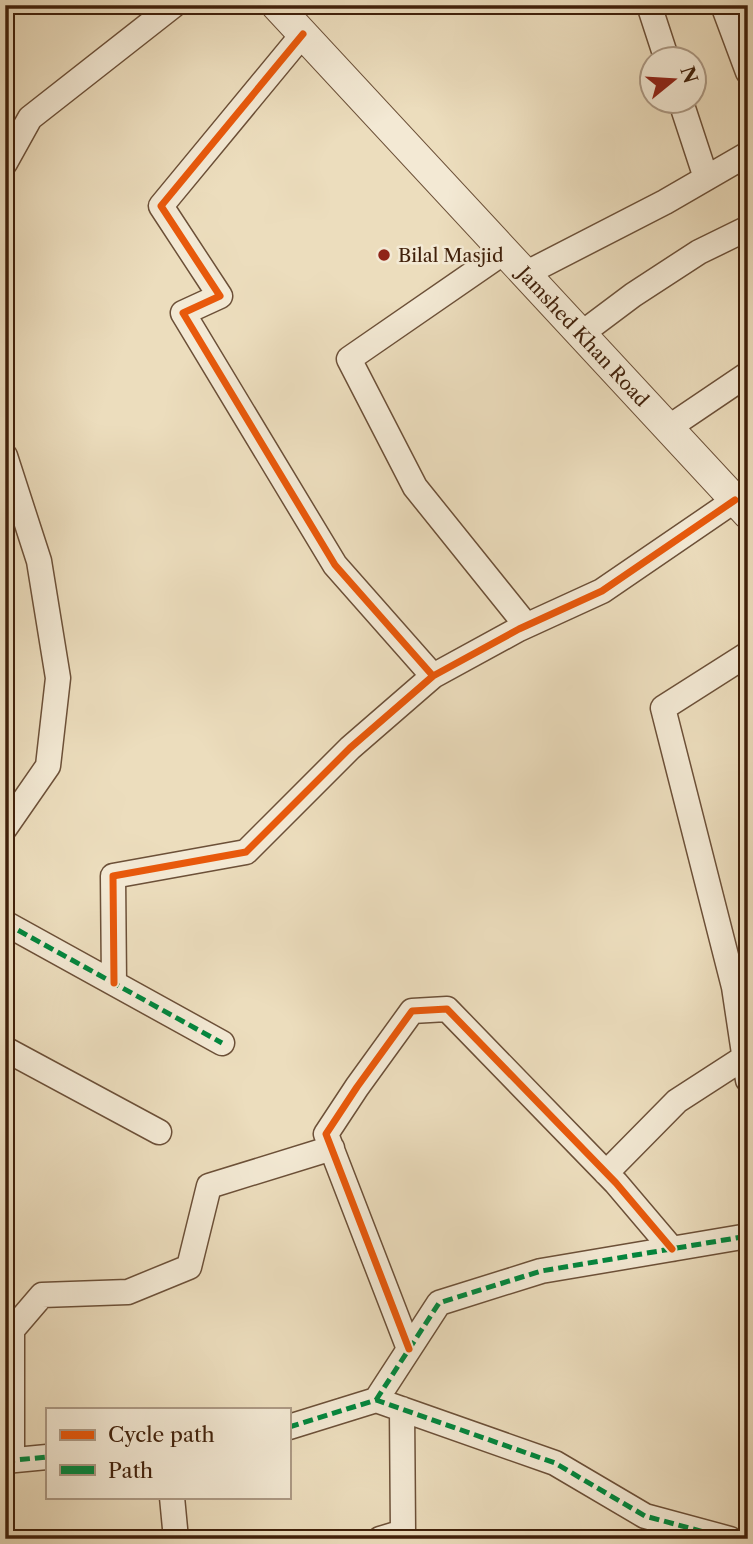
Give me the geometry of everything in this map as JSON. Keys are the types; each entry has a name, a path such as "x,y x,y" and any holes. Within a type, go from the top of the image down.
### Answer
{"street":[{"path":"5,163 30,118 174,5"},
{"name":"Jamshed Khan Road","path":"276,5 742,507"},
{"path":"723,5 748,72"},
{"path":"650,11 662,46"},
{"path":"303,34 160,206 220,296 183,313 335,565 433,676"},
{"path":"686,116 706,178"},
{"path":"525,274 665,202 748,154"},
{"path":"581,334 633,295 699,252 748,228"},
{"path":"504,252 349,359 415,487 526,625"},
{"path":"667,428 748,374"},
{"path":"5,456 39,561 58,678 48,766 5,828"},
{"path":"114,983 113,876 246,852 350,748 433,676 526,625 602,591 742,507"},
{"path":"606,1173 677,1101 746,1068 742,992 663,708 748,654"},
{"path":"5,923 222,1043"},
{"path":"409,1349 326,1134 412,1011 447,1009 606,1173 672,1249"},
{"path":"5,1049 159,1132"},
{"path":"46,1457 8,1461 12,1330 42,1296 128,1292 189,1267 209,1186 332,1149"},
{"path":"376,1400 439,1303 541,1271 748,1236"},
{"path":"290,1427 376,1400 555,1463 645,1516 730,1539"},
{"path":"380,1539 403,1532 402,1409"},
{"path":"172,1498 176,1539"}],"marked path":[{"path":"5,923 222,1043"},
{"path":"376,1400 439,1303 541,1271 748,1236"},
{"path":"290,1427 376,1400 555,1463 645,1516 730,1539"},
{"path":"5,1461 46,1457"}],"cycle path":[{"path":"303,34 161,206 220,296 183,313 335,565 433,676"},
{"path":"114,983 113,876 246,852 350,748 433,676 519,629 602,591 735,500"},
{"path":"409,1349 326,1134 412,1011 447,1009 616,1183 672,1249"}],"place":[{"name":"Bilal Masjid","path":"384,255"}]}
